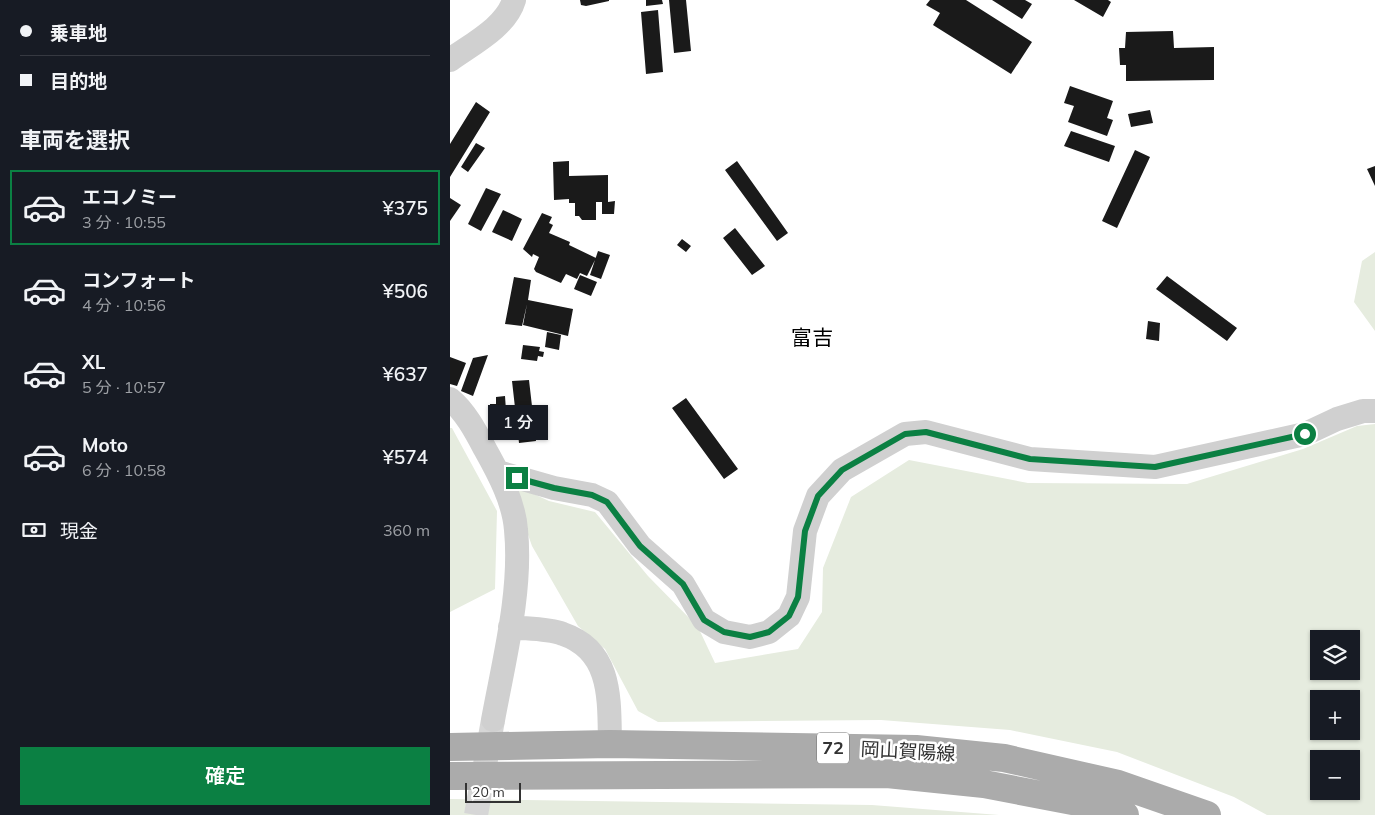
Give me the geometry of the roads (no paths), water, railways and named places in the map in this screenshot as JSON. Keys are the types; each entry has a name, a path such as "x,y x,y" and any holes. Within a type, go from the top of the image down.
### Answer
{"main road":[{"name":"岡山賀陽線","path":"450,747 610,744 916,749 1004,758 1118,784 1207,815"},
{"name":"岡山賀陽線","path":"450,776 887,774 984,784 1088,804 1125,815"}],"street":[{"path":"450,60 502,22 511,10 514,0"},
{"path":"452,403 477,435 498,472 509,501 516,530 516,570 510,627 494,720"},
{"path":"498,472 554,488 592,495 607,502 640,546 683,584 704,620 724,632 750,637 769,632 789,616 798,597 805,531 818,496 842,470 905,434 926,432 1030,459 1155,467 1305,434 1337,419 1363,411 1375,411"},
{"path":"510,627 562,633 579,641 592,653 602,668 608,683 610,744"}],"tunnel":[{"path":"476,815 493,720"}],"district":[{"name":"富吉","path":"812,338"}]}
